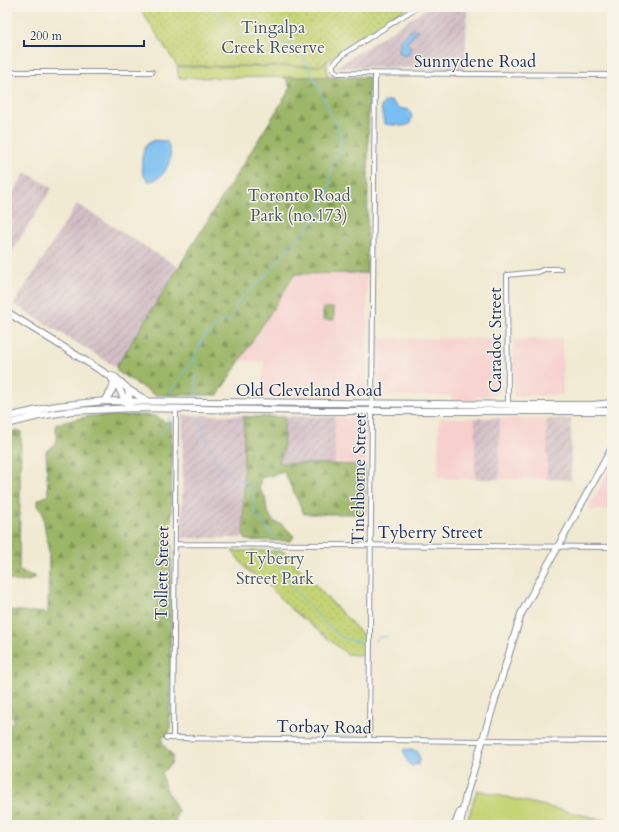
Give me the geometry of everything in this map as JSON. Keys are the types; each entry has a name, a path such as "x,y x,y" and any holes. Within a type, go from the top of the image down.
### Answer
{"main road":[{"path":"7,312 108,375 120,388 128,401"},
{"path":"108,375 115,377 129,390 147,401"},
{"path":"105,401 112,390 114,381"},
{"path":"128,408 129,390"},
{"name":"Old Cleveland Road","path":"7,417 56,406 105,401 373,408 612,411"},
{"name":"Old Cleveland Road","path":"7,424 63,412 128,408 373,408 589,405 612,403"},
{"path":"460,825 463,808 521,614 612,448"},
{"path":"455,825 463,808"}],"street":[{"name":"Sunnydene Road","path":"416,7 339,57 334,64 333,70 338,73 375,74 612,75"},
{"path":"7,72 152,72"},
{"name":"Tinchborne Street","path":"369,740 375,74"},
{"name":"Caradoc Street","path":"508,405 507,275 538,272 545,269 560,269"},
{"name":"Tollett Street","path":"173,738 176,544 176,409"},
{"name":"Tyberry Street","path":"176,544 555,547 558,545 612,547"},
{"name":"Torbay Road","path":"166,738 612,741"}],"shaded area":[{"path":"429,7 467,7 465,68 336,67"},
{"path":"26,172 52,188 7,259 7,202"},
{"path":"77,204 178,267 116,367 14,304"},
{"path":"367,273 367,398 262,396 264,361 240,361 295,274"},
{"path":"501,338 500,389 497,395 477,396 476,400 451,400 451,396 378,396 379,339"},
{"path":"562,339 563,395 513,396 513,340"},
{"path":"183,415 335,417 335,465 280,464 243,454 242,538 182,538"},
{"path":"335,417 366,417 365,465 335,465"},
{"path":"439,418 475,418 475,479 438,478"},
{"path":"475,418 500,418 499,479 475,479"},
{"path":"500,418 547,419 547,479 499,479"},
{"path":"547,419 571,419 571,480 547,479"},
{"path":"608,473 612,473 612,510 587,510"}],"green space":[{"name":"Tingalpa Creek Reserve","path":"139,7 408,7 320,66 177,66"},
{"path":"327,61 327,77 179,78 177,67 320,66"},
{"name":"Toronto Road Park (no.173)","path":"283,77 369,77 367,273 295,274 218,395 155,395 118,372 116,367 290,89 287,80"},
{"path":"323,308 334,308 334,320 323,320"},
{"path":"150,415 160,418 164,422 171,422 172,434 170,729 169,733 162,738 163,744 173,756 171,764 162,773 166,789 178,811 175,820 177,825 7,825 7,721 12,724 14,720 8,715 11,709 9,700 13,695 7,690 7,610 48,613 49,554 42,510 38,506 38,500 48,495 46,451 55,443 56,424 90,416"},
{"path":"244,417 285,417 283,452 279,462 281,463 365,465 365,514 304,514 284,472 261,478 259,488 265,497 267,510 273,521 283,525 294,536 291,541 246,540 243,535"},
{"path":"17,430 21,432 19,571 36,577 29,581 22,582 7,579 7,462 10,446 7,444 7,435"},
{"name":"Tyberry Street Park","path":"232,551 283,551 365,637 365,656 347,654 289,607 265,583 248,571"},
{"path":"477,790 612,822 612,825 466,825"}],"water":[{"path":"417,29 407,43 411,46 409,55 401,55 399,51 400,42 405,35"},
{"path":"385,101 391,101 399,108 409,110 412,116 410,124 404,126 384,124 381,107"},
{"path":"155,140 166,141 169,146 170,159 165,171 155,180 149,181 143,174 142,158 147,144"},
{"path":"403,750 417,751 420,759 419,764 412,766 408,763"}],"waterway":[{"path":"170,396 172,389 193,359 205,336 221,321 230,320 232,318 236,304 270,271 291,245 315,220 328,194 332,166 341,142 338,128 299,48 275,40 234,32 211,7"},
{"path":"193,359 196,364 195,393 197,396"},
{"path":"196,415 201,423 211,449"},
{"path":"159,437 168,425 169,417"},
{"path":"212,454 225,472 246,482 253,495 255,512 275,539"},
{"path":"275,551 279,562 293,587 314,613 336,633 346,639 364,642"},
{"path":"374,641 380,637 387,636"}]}
